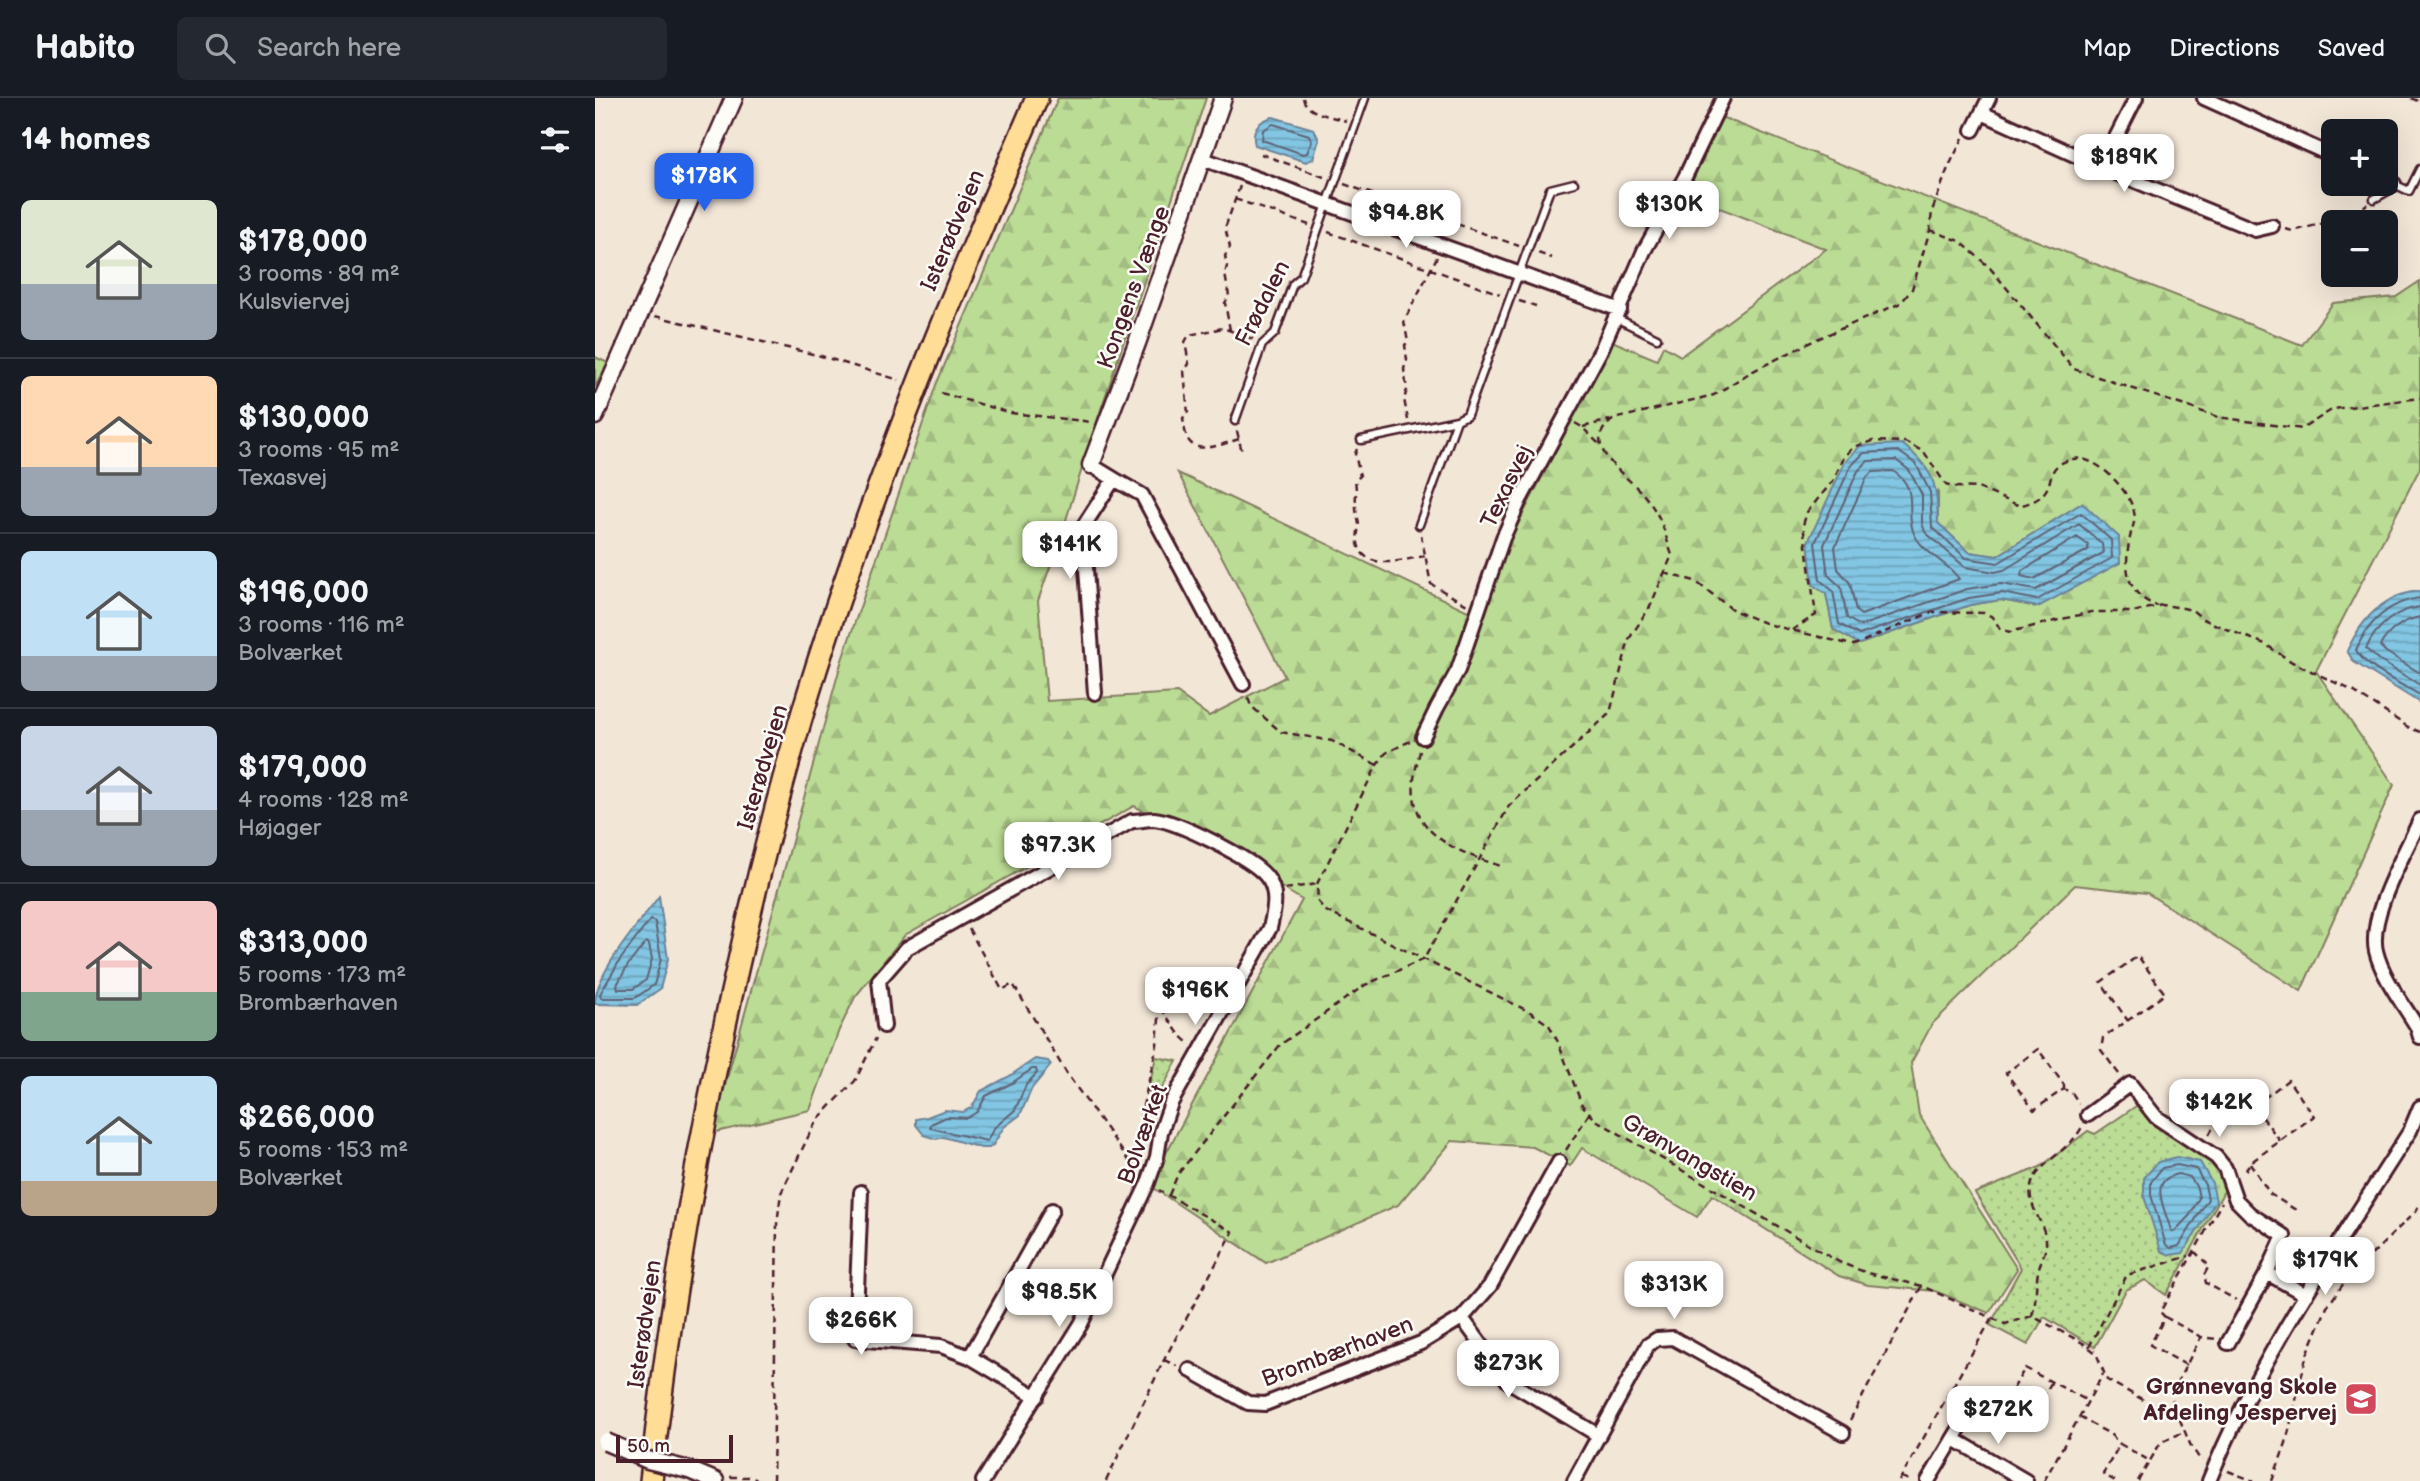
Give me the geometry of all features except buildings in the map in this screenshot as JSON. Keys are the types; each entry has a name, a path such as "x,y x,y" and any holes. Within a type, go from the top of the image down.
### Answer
{"highway":[{"name":"Isterødvejen","path":"651,1481 671,1312 700,1143 745,931 776,811 817,667 900,429 1037,98"}],"street":[{"path":"595,416 734,98"},
{"name":"Kongens Vænge","path":"1223,98 1091,465 1142,495 1243,684"},
{"name":"Texasvej","path":"1423,737 1458,670 1503,538 1519,502 1618,314 1625,291 1644,251 1685,177 1723,98"},
{"path":"1973,130 1989,98"},
{"path":"2101,167 2136,98"},
{"path":"2204,98 2321,151"},
{"path":"1982,113 2101,167 2255,230 2272,226"},
{"path":"1203,159 1519,274 1618,314"},
{"path":"1095,693 1083,527 1114,478"},
{"path":"884,1026 879,980 907,948 1132,821 1154,819 1187,830 1243,859 1267,877 1273,892"},
{"path":"2420,820 2378,913 2374,935 2382,967 2417,1027 2420,1037"},
{"name":"Bolværket","path":"983,1481 1081,1324 1148,1183 1171,1103 1270,929 1275,907 1273,892"},
{"path":"2088,1115 2130,1084 2166,1125 2216,1157 2225,1168 2237,1200 2251,1214 2284,1236 2228,1343"},
{"path":"2209,1481 2260,1373 2410,1131 2420,1107"},
{"name":"Brombærhaven","path":"1190,1370 1248,1403 1265,1404 1421,1343 1462,1318 1490,1286 1559,1161"},
{"path":"861,1192 855,1339 941,1346 970,1357 1037,1397"},
{"path":"970,1357 1052,1210"},
{"path":"2267,1273 2306,1295"},
{"path":"1462,1318 1508,1381 1598,1434"},
{"path":"1574,1481 1648,1345 1665,1337 1672,1338 1843,1433"},
{"path":"1928,1481 1974,1404"},
{"path":"601,1439 648,1460 704,1477"},
{"path":"1954,1439 2027,1481"}],"lane":[{"name":"Frødalen","path":"1235,421 1262,345 1275,333 1293,284 1301,277 1365,98"},
{"path":"2398,186 2409,191 2420,169"},
{"path":"1361,440 1457,420 1467,415 1550,189 1574,183"},
{"path":"2374,200 2380,196"},
{"path":"1618,314 1657,338"},
{"path":"1419,525 1457,420"}],"path":[{"path":"1303,98 1304,105 1310,110 1356,124"},
{"path":"2411,98 2420,102"},
{"path":"1582,427 1714,395 1751,372 1815,340 1901,303 1912,289 1948,167 1964,135 1973,130"},
{"path":"1261,154 1552,258"},
{"path":"1230,330 1225,303 1229,296 1225,256 1230,247 1225,228 1244,174"},
{"path":"1235,199 1536,306"},
{"path":"2272,226 2293,231 2305,228 2351,216 2374,200"},
{"path":"1930,230 1960,241 1990,268 2074,369 2217,416 2302,429 2333,409 2420,397"},
{"path":"1411,430 1404,399 1407,390 1405,345 1408,342 1403,321 1442,246"},
{"path":"640,312 821,356 902,382"},
{"path":"1239,439 1205,448 1196,447 1187,439 1183,418 1188,414 1184,371 1189,364 1185,342 1189,335 1223,328 1250,337 1262,345"},
{"path":"940,393 1011,413 1106,424"},
{"path":"1106,1481 1164,1360 1233,1232 1169,1195 1178,1174 1280,1045 1365,985 1424,959 1509,806 1610,713 1629,639 1650,607 1672,555 1658,516 1642,492 1608,460 1601,446 1582,427 1564,418"},
{"path":"1601,446 1605,425 1613,419"},
{"path":"1235,421 1243,452"},
{"path":"1361,440 1355,454 1360,476 1355,481 1358,494 1355,505 1359,524 1356,532 1359,548 1364,554 1390,563 1425,556"},
{"path":"1792,630 1816,615 1804,540 1803,525 1807,512 1833,481 1843,458 1853,447 1873,441 1900,441 1911,445 1924,452 1946,485 1978,488 2020,506 2033,502 2044,493 2052,469 2057,465 2082,458 2094,463 2119,485 2134,509 2134,524 2127,555 2129,581 2143,598 2157,606"},
{"path":"1419,525 1431,584 1478,611"},
{"path":"1664,573 1689,578 1733,610 1767,624 1854,645 1932,612 1984,613 1993,617 2000,629 2010,632 2091,612 2133,612 2157,606 2192,610 2203,619 2265,644 2301,667 2353,691 2420,732"},
{"path":"1243,684 1251,706 1281,732 1332,741 1377,765"},
{"path":"1423,737 1414,779 1415,798 1421,818 1439,840 1481,860 1504,867"},
{"path":"1273,892 1317,884 1377,765 1386,753 1396,746 1423,737"},
{"name":"Grønvangstien","path":"1317,884 1318,902 1326,911 1532,1013 1549,1025 1582,1105 1596,1120 1839,1262 1867,1273 1922,1286 2005,1324 2032,1316"},
{"path":"962,917 1002,990 1013,984 1067,1074 1148,1183"},
{"path":"2127,1021 2101,982 2138,956 2165,994 2127,1021 2103,1038 2102,1050 2127,1085"},
{"path":"1133,1166 1140,1119 1157,1045 1160,1006 1154,980"},
{"path":"1160,1006 1178,1034 1202,1048"},
{"path":"773,1481 777,1224 781,1193 817,1120 855,1081 884,1026"},
{"path":"2038,1049 2064,1085 2064,1089 2034,1110 2006,1073 2038,1049"},
{"path":"2228,1343 2212,1337 2201,1337 2160,1312 2224,1200 2250,1163 2314,1116 2288,1080 2254,1106"},
{"path":"2064,1089 2072,1093 2088,1115 2072,1143 2036,1175 2031,1187 2032,1203 2044,1229 2046,1246 2038,1272 2037,1301 2032,1316 2096,1353 2107,1380 2180,1420 2199,1458 2255,1481"},
{"path":"2202,1148 2216,1122 2242,1103 2254,1106 2280,1141"},
{"path":"1559,1161 1589,1113"},
{"path":"2250,1163 2270,1194 2299,1212"},
{"path":"2272,1481 2286,1443 2306,1357 2326,1307 2346,1280 2420,1204"},
{"path":"2194,1251 2209,1266 2204,1275 2206,1283 2248,1307"},
{"path":"2089,1348 2127,1275 2191,1255"},
{"path":"1843,1433 1922,1286"},
{"path":"2165,1317 2150,1345 2186,1365"},
{"path":"1911,1481 1900,1479 1992,1318"},
{"path":"2176,1418 2171,1394 2201,1337"},
{"path":"1974,1404 1989,1410 2004,1405 2025,1368 2088,1401"},
{"path":"2044,1481 2104,1372"},
{"path":"2007,1400 2033,1415 2051,1383"},
{"path":"2079,1417 2150,1461"},
{"path":"2138,1481 2161,1442 2185,1432"},
{"path":"2115,1481 2103,1474 2120,1444"},
{"path":"704,1477 752,1476 758,1481"}],"green space":[{"path":"1058,98 1206,98 1038,601 1047,701 1177,693 1209,716 1285,677 1178,473 1472,613 1612,341 1657,360 1663,346 1681,356 1826,249 1686,195 1721,117 2302,345 2333,303 2396,297 2420,281 2420,468 2316,671 2394,785 2301,991 2147,893 2075,885 1932,1024 1911,1063 1919,1115 2017,1269 1989,1313 1935,1291 1868,1285 1839,1276 1712,1195 1697,1217 1582,1148 1570,1166 1533,1147 1452,1141 1398,1205 1266,1263 1149,1185 1302,900 1233,857 1134,806 905,935 855,997 839,1030 810,1110 712,1133 841,663 936,385","holes":["1938,491 1938,523 1969,552 1997,556 2082,503 2038,607 2001,600 1970,605 1860,644 1833,629 1826,593"]},
{"path":"595,357 608,363 595,387"},
{"path":"1156,1057 1177,1061 1158,1096 1148,1091"},
{"path":"2139,1104 2153,1123 2213,1162 2227,1186 2166,1295 2145,1280 2126,1290 2095,1347 2044,1317 2028,1345 1990,1325 2021,1268 1975,1193 2040,1167 2088,1131 2095,1134"}],"water":[{"path":"1273,117 1314,129 1319,140 1313,159 1306,162 1255,145 1257,127"},
{"path":"1902,444 1921,461 1932,478 1938,523 1969,552 1997,556 2082,503 2119,537 2120,563 2038,607 2001,600 1970,605 1859,644 1833,629 1826,594 1813,585 1808,542 1845,462 1860,446"},
{"path":"2420,591 2420,703 2354,662 2347,651 2359,629 2375,610 2395,597"},
{"path":"659,896 668,959 660,989 637,1005 595,1004 602,977 610,963"},
{"path":"1035,1059 1048,1061 1051,1065 1032,1088 1020,1115 1004,1127 989,1148 944,1137 936,1139 924,1135 916,1125 916,1119 945,1110 963,1112 972,1107 981,1091"},
{"path":"2177,1157 2200,1162 2212,1183 2216,1201 2183,1253 2170,1255 2161,1251 2144,1196 2144,1178 2158,1162"}],"place":[{"name":"Grønnevang Skole Afdeling Jespervej","path":"2361,1399"}]}
